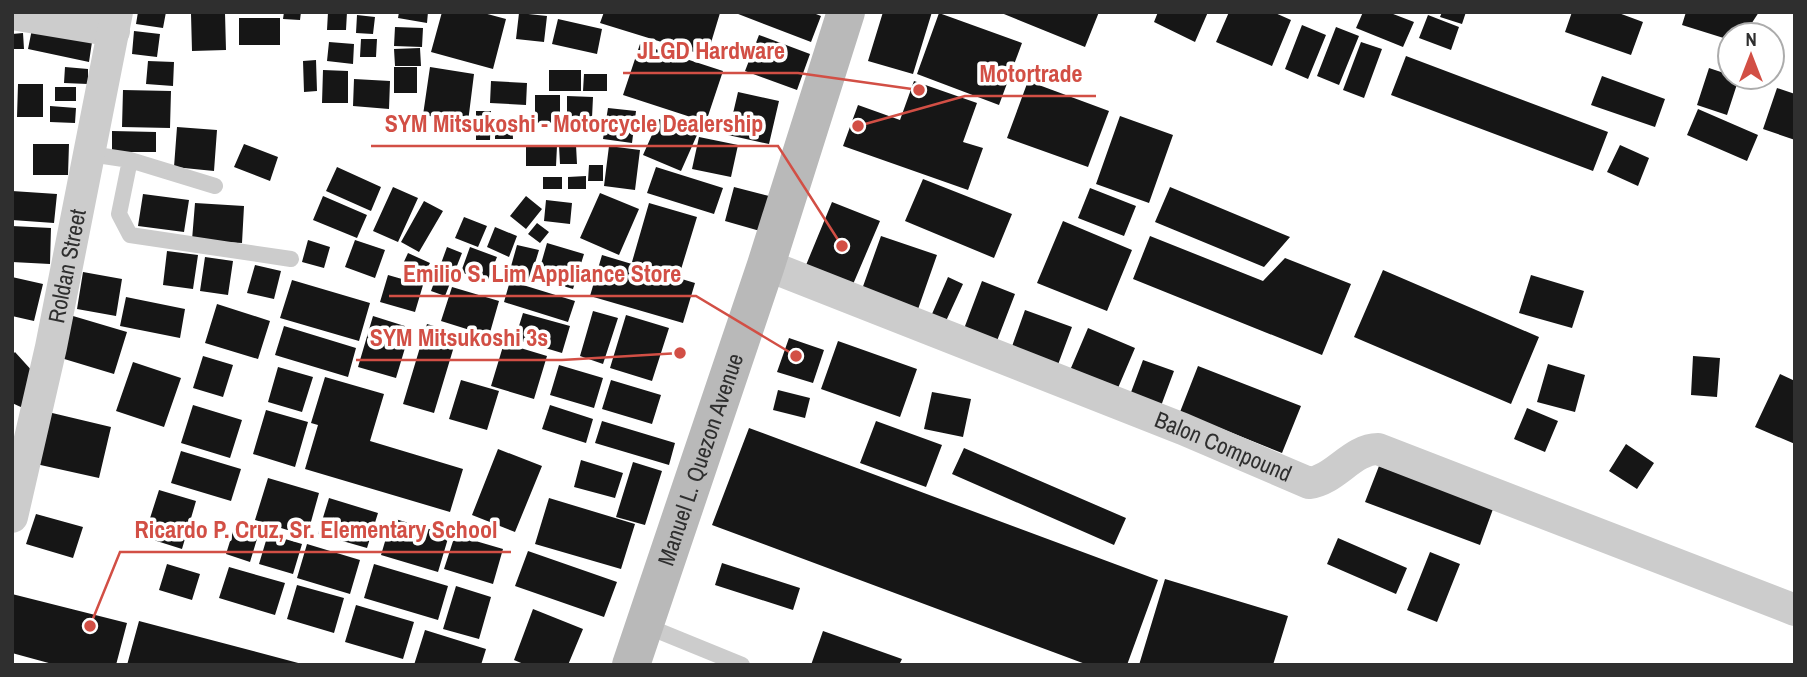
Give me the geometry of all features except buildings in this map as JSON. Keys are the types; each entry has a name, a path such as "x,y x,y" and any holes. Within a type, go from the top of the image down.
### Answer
{"main road":[{"name":"Manuel L. Quezon Avenue","path":"631,665 766,265 846,12"}],"street":[{"path":"12,14 116,22"},
{"name":"Roldan Street","path":"12,517 51,347 116,22"},
{"name":"Balon Compound","path":"766,265 1183,429 1309,483 1326,477 1368,449 1378,449 1795,610"}],"lane":[{"path":"90,154 130,160 215,186"},
{"path":"130,160 119,215 130,235 291,259"},
{"path":"645,625 742,665"}],"place":[{"name":"JLGD Hardware","path":"919,90"},
{"name":"Motortrade","path":"858,126"},
{"name":"SYM Mitsukoshi - Motorcycle Dealership","path":"842,246"},
{"name":"SYM Mitsukoshi 3s","path":"680,353"},
{"name":"Emilio S. Lim Appliance Store","path":"796,356"},
{"name":"Ricardo P. Cruz, Sr. Elementary School","path":"90,626"}]}
